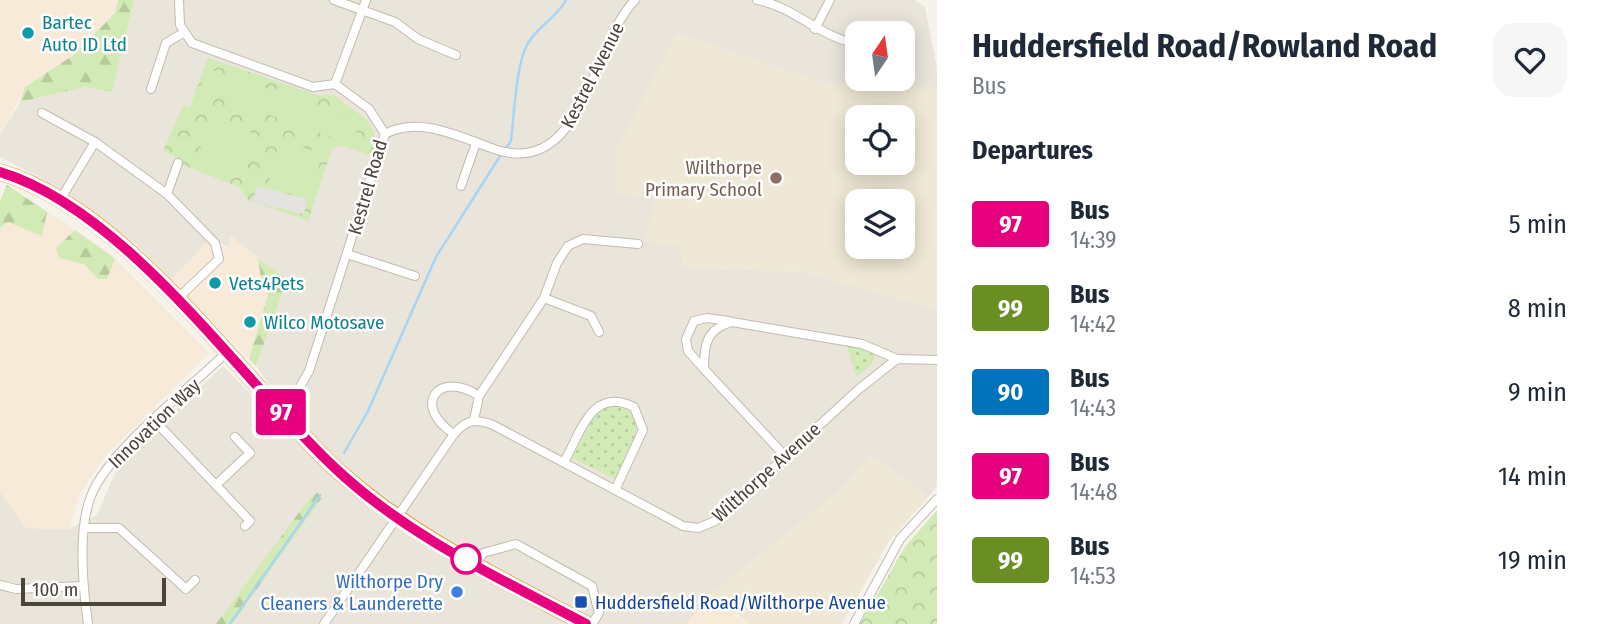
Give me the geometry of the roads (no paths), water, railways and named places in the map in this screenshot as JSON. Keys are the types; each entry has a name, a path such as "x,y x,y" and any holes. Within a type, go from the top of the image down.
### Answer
{"highway":[{"path":"0,172 60,200 117,240 335,468 396,519 586,624"}],"street":[{"path":"179,0 183,33 192,43 313,87 335,84 366,0"},
{"path":"334,0 395,22 418,39 456,55"},
{"name":"Kestrel Avenue","path":"384,134 400,127 421,126 513,155 545,147 570,126 621,17 635,0"},
{"path":"757,0 796,15 815,29 845,39"},
{"path":"815,29 830,0"},
{"path":"151,89 166,43 183,33"},
{"path":"159,66 169,69"},
{"name":"Kestrel Road","path":"278,408 306,379 384,134 369,109 335,84"},
{"path":"41,113 95,142 167,194 215,243 219,259 176,300"},
{"path":"60,200 95,142"},
{"path":"461,186 476,143"},
{"path":"167,194 178,163"},
{"path":"324,624 454,434 474,420 479,396 544,298 557,263 568,246 583,239 638,244"},
{"path":"347,254 415,276"},
{"path":"544,298 591,316 599,332"},
{"path":"785,456 688,351 688,330 694,321 707,318 862,344 897,359 937,360"},
{"path":"704,369 704,344 717,326 732,322"},
{"name":"Innovation Way","path":"88,624 83,586 85,528 90,497 107,465 226,353"},
{"name":"Wilthorpe Avenue","path":"474,420 493,425 616,488 683,526 698,528 715,521 897,359"},
{"path":"454,434 434,418 432,411 435,396 447,386 454,385 479,396"},
{"path":"565,462 594,408 606,401 634,407 643,430 616,488"},
{"path":"155,421 250,521 245,526"},
{"path":"216,485 250,453 235,437"},
{"path":"854,624 900,539 937,499"},
{"path":"85,528 119,528 186,589 195,580"},
{"path":"476,565 483,553 516,544 550,560 592,586 599,613 592,624"},
{"path":"0,585 16,589 83,586"}],"waterway":[{"path":"506,148 511,141 523,54 531,39 566,0"},
{"path":"344,453 368,411 436,257 502,153"},
{"path":"230,624 320,495"}],"place":[{"name":"Bartec Auto ID Ltd","path":"28,33"},
{"name":"Wilthorpe Primary School","path":"776,178"},
{"name":"Vets4Pets","path":"215,283"},
{"name":"Wilco Motosave","path":"250,322"},
{"name":"Wilthorpe Dry Cleaners & Launderette","path":"457,592"},
{"name":"Huddersfield Road/Wilthorpe Avenue","path":"581,602"}]}
